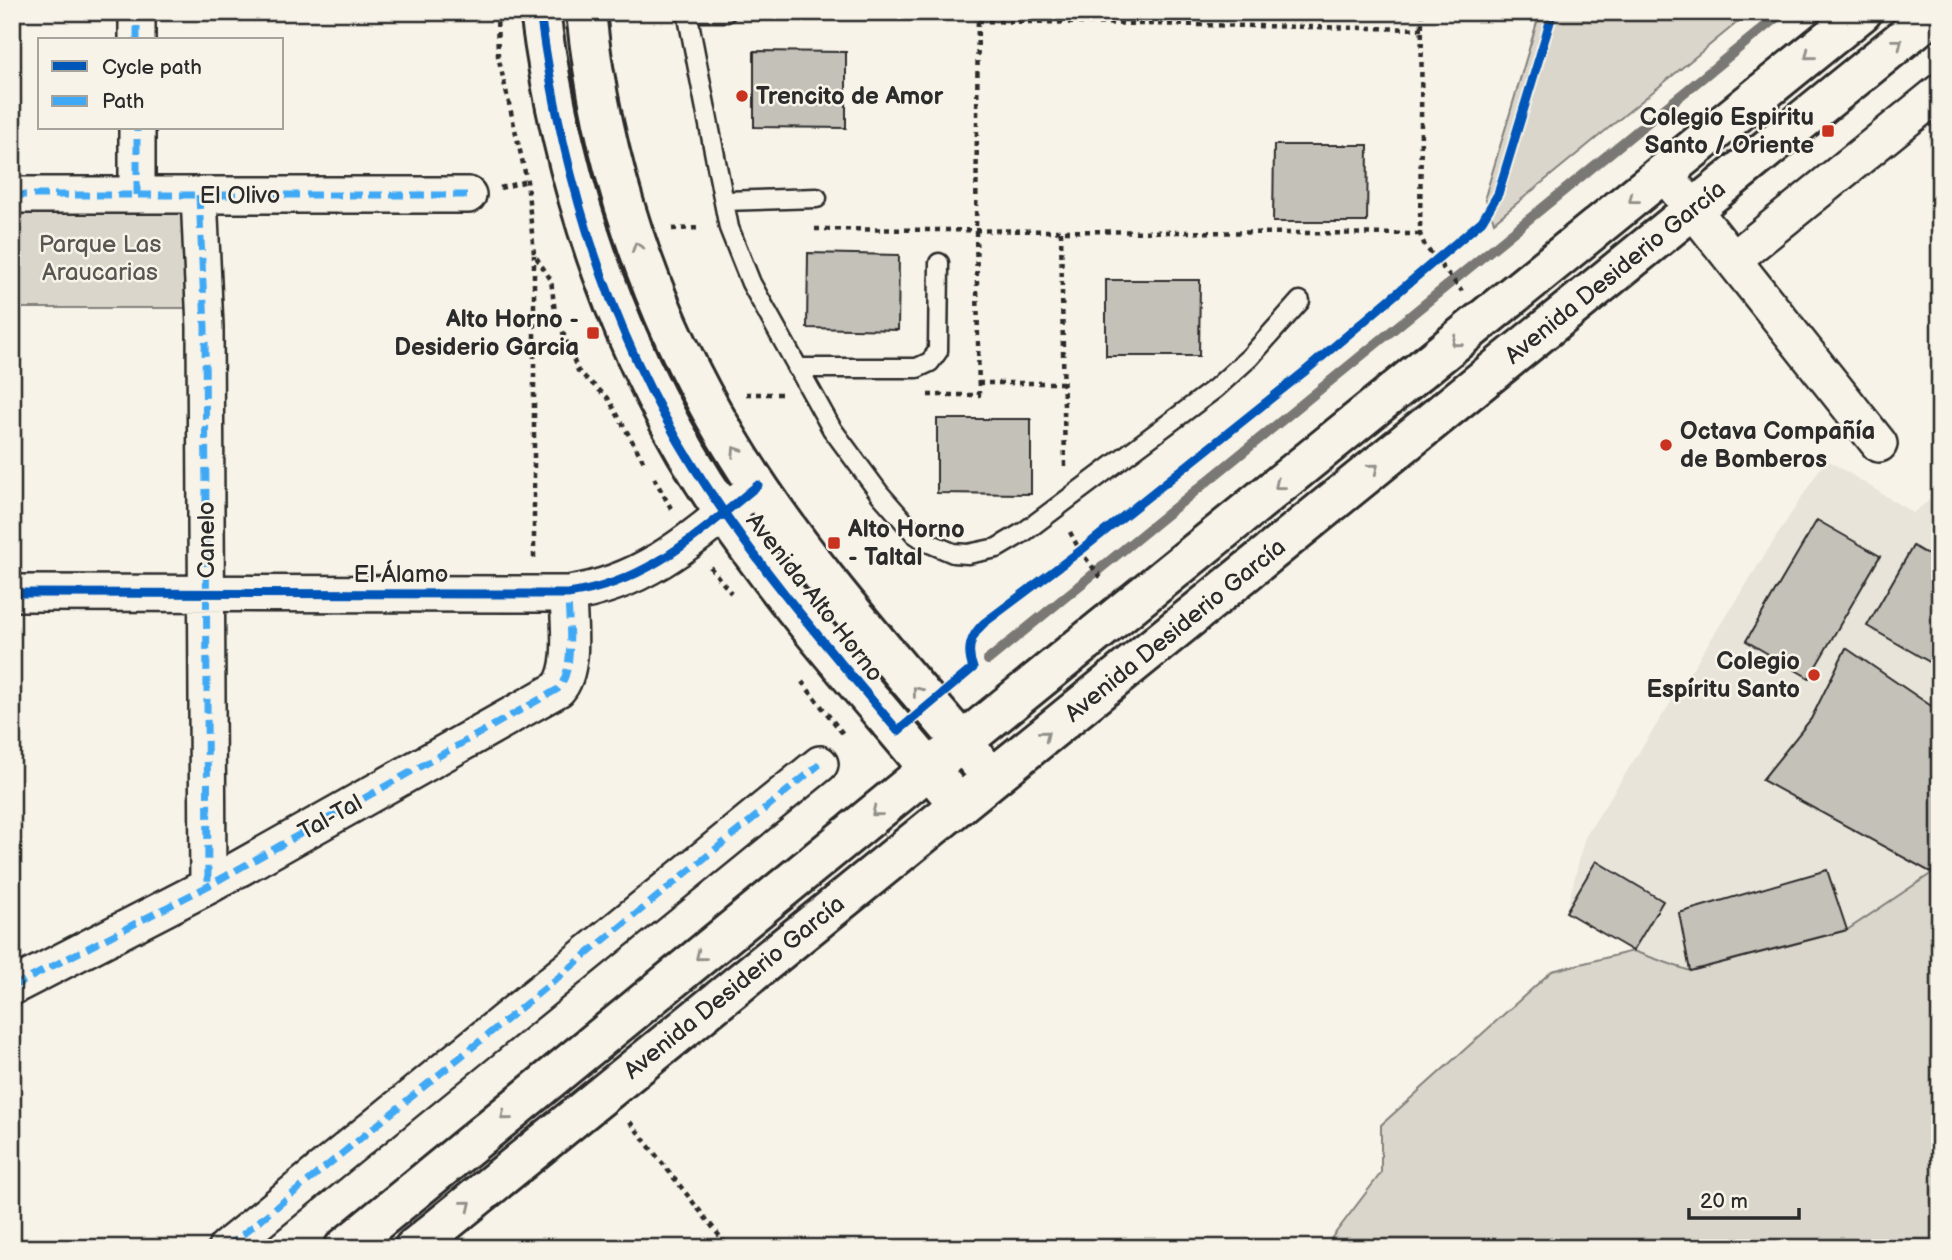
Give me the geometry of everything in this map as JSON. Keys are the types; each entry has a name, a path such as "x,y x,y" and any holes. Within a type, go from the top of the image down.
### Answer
{"main road":[{"name":"Avenida Alto Horno","path":"540,12 552,91 571,175 590,239 612,302 664,414 724,513 776,583 959,805"},
{"name":"Avenida Alto Horno","path":"586,12 598,95 631,229 673,338 699,389 758,485 859,620 992,778"},
{"name":"Avenida Desiderio García","path":"344,1248 962,742 1862,12"},
{"name":"Avenida Desiderio García","path":"414,1248 1936,12"},
{"path":"1504,303 1532,339"},
{"path":"540,1087 569,1121"}],"street":[{"path":"137,12 137,38"},
{"path":"1733,260 1940,92"},
{"path":"136,195 137,130"},
{"path":"1664,173 1879,444"},
{"name":"El Olivo","path":"12,195 468,195"},
{"name":"Canelo","path":"199,195 205,327 208,886"},
{"name":"El Álamo","path":"12,593 568,594 593,590 640,573 664,559 758,485"},
{"name":"Tal-Tal","path":"12,988 208,886 558,689 566,678 569,666 568,594"},
{"path":"226,1248 820,764"}],"lane":[{"path":"726,12 687,12 729,228 751,283 832,429 880,494 915,534 939,549 968,554 997,548 1024,532 1216,388 1250,357 1300,302"},
{"path":"724,201 817,198"},
{"path":"797,368 917,368 930,362 938,351 939,262"}],"path":[{"path":"1422,12 1420,234 1425,246 1460,288"},
{"path":"978,21 1422,29"},
{"path":"665,229 729,228"},
{"path":"812,229 1420,234"},
{"path":"1062,231 1066,515 1070,536 1101,577"},
{"path":"534,254 534,593"},
{"path":"1427,270 1445,254"},
{"path":"978,383 1064,383"},
{"path":"1069,559 1090,542"},
{"path":"605,1091 729,1248"}],"shaded area":[{"name":"Colegio Espíritu Santo","path":"1826,459 1913,513 1940,492 1940,864 1932,873 1847,930 1690,971 1633,951 1566,912 1585,837"}],"green space":[{"path":"1540,12 1750,12 1494,222 1485,197"},
{"name":"Parque Las Araucarias","path":"12,207 189,207 188,308 12,308"},
{"path":"1940,864 1940,1248 1324,1248 1381,1173 1381,1125 1552,971 1633,951 1690,971 1847,930 1932,873"}],"building":[{"path":"754,51 846,52 846,128 754,127"},
{"path":"1274,145 1368,145 1367,222 1273,222"},
{"path":"808,253 899,255 898,330 807,328"},
{"path":"1106,280 1200,280 1199,356 1106,356"},
{"path":"937,419 1031,419 1031,494 937,493"},
{"path":"1817,520 1880,556 1809,678 1746,641"},
{"path":"1913,546 1940,562 1940,668 1867,626"},
{"path":"1846,648 1940,712 1940,864 1932,873 1762,780 1811,719"},
{"path":"1596,861 1663,901 1633,951 1566,912"},
{"path":"1827,870 1847,930 1690,971 1679,913"}],"waterway":[{"path":"988,660 1783,12"}],"marked path":[{"path":"137,12 137,38"},
{"path":"137,130 137,195"},
{"path":"12,195 468,195"},
{"path":"199,195 205,327 208,886"},
{"path":"12,987 208,886 558,689 564,680 569,657 568,594"},
{"path":"226,1248 820,764"}],"cycle path":[{"path":"540,12 549,72 575,190 613,305 664,415 694,467 741,536 791,602 898,731 973,668 971,644 975,633 984,623 1080,551 1304,372 1482,221 1498,194 1553,12"},
{"path":"12,593 568,594 597,588 647,568 693,538 758,485"}],"place":[{"name":"Trencito de Amor","path":"742,96"},
{"name":"Colegio Espiritu Santo / Oriente","path":"1828,131"},
{"name":"Alto Horno - Desiderio Garcia","path":"593,333"},
{"name":"Octava Compañía de Bomberos","path":"1666,445"},
{"name":"Alto Horno - Taltal","path":"834,543"},
{"name":"Colegio Espíritu Santo","path":"1814,675"}]}
